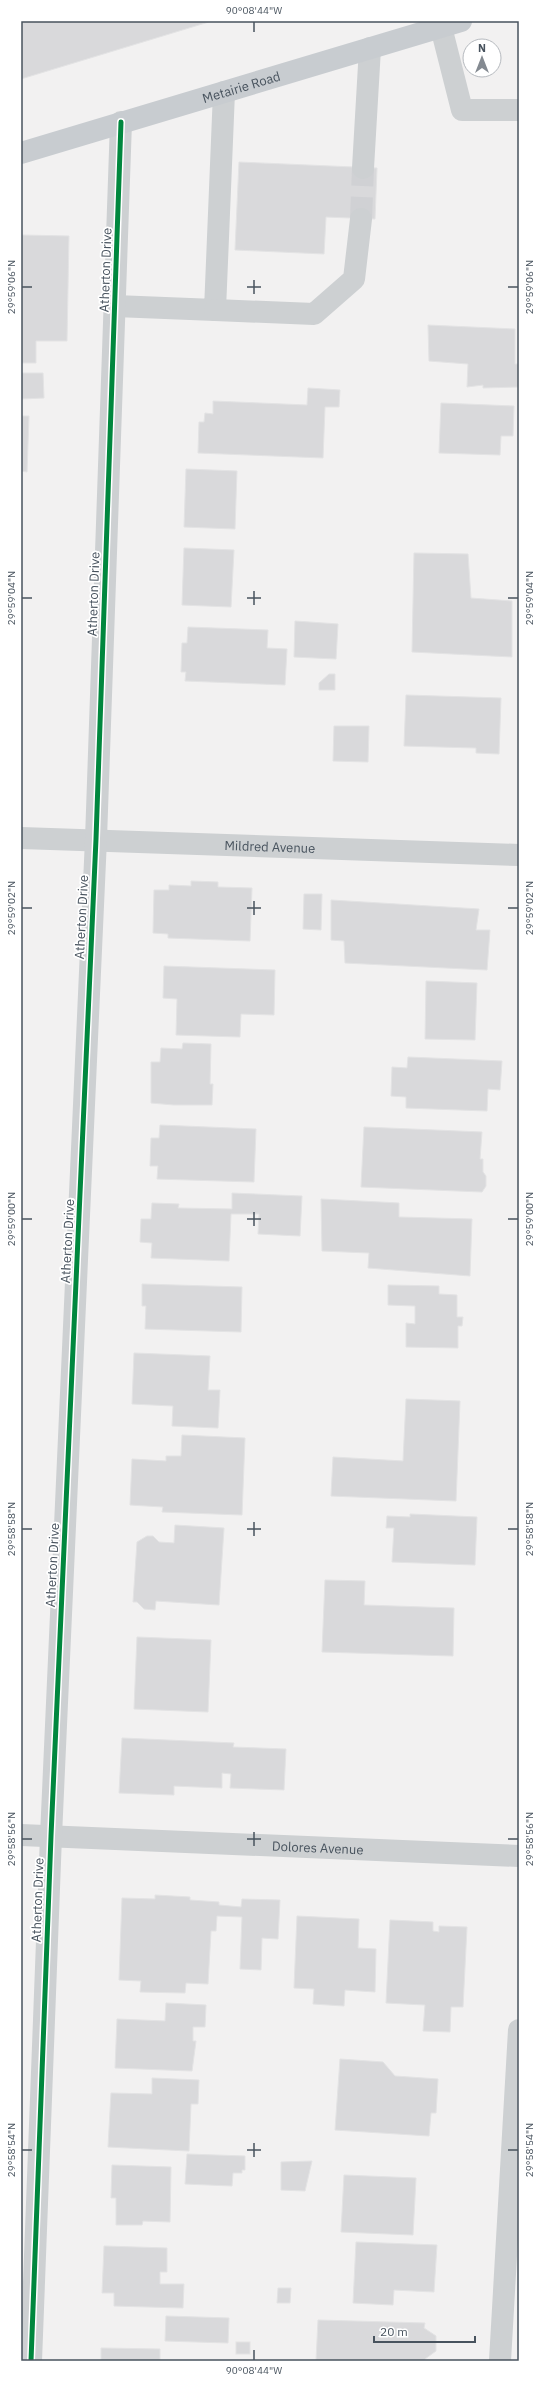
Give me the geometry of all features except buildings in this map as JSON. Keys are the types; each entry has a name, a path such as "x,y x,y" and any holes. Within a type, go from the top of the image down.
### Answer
{"main road":[{"name":"Metairie Road","path":"21,153 451,24"}],"street":[{"path":"451,24 462,110 519,110"},
{"path":"362,168 366,127 370,48"},
{"path":"215,310 224,92"},
{"name":"Atherton Drive","path":"30,2361 51,1836 96,839 121,122"},
{"path":"114,306 314,314 354,279 360,219"},
{"name":"Mildred Avenue","path":"21,838 96,839 519,855"},
{"name":"Dolores Avenue","path":"21,1835 519,1856"},
{"path":"500,2361 519,2030"}],"tunnel":[{"path":"361,219 363,168"}],"cycle path":[{"path":"31,2361 51,1836 96,839 121,122"}]}
